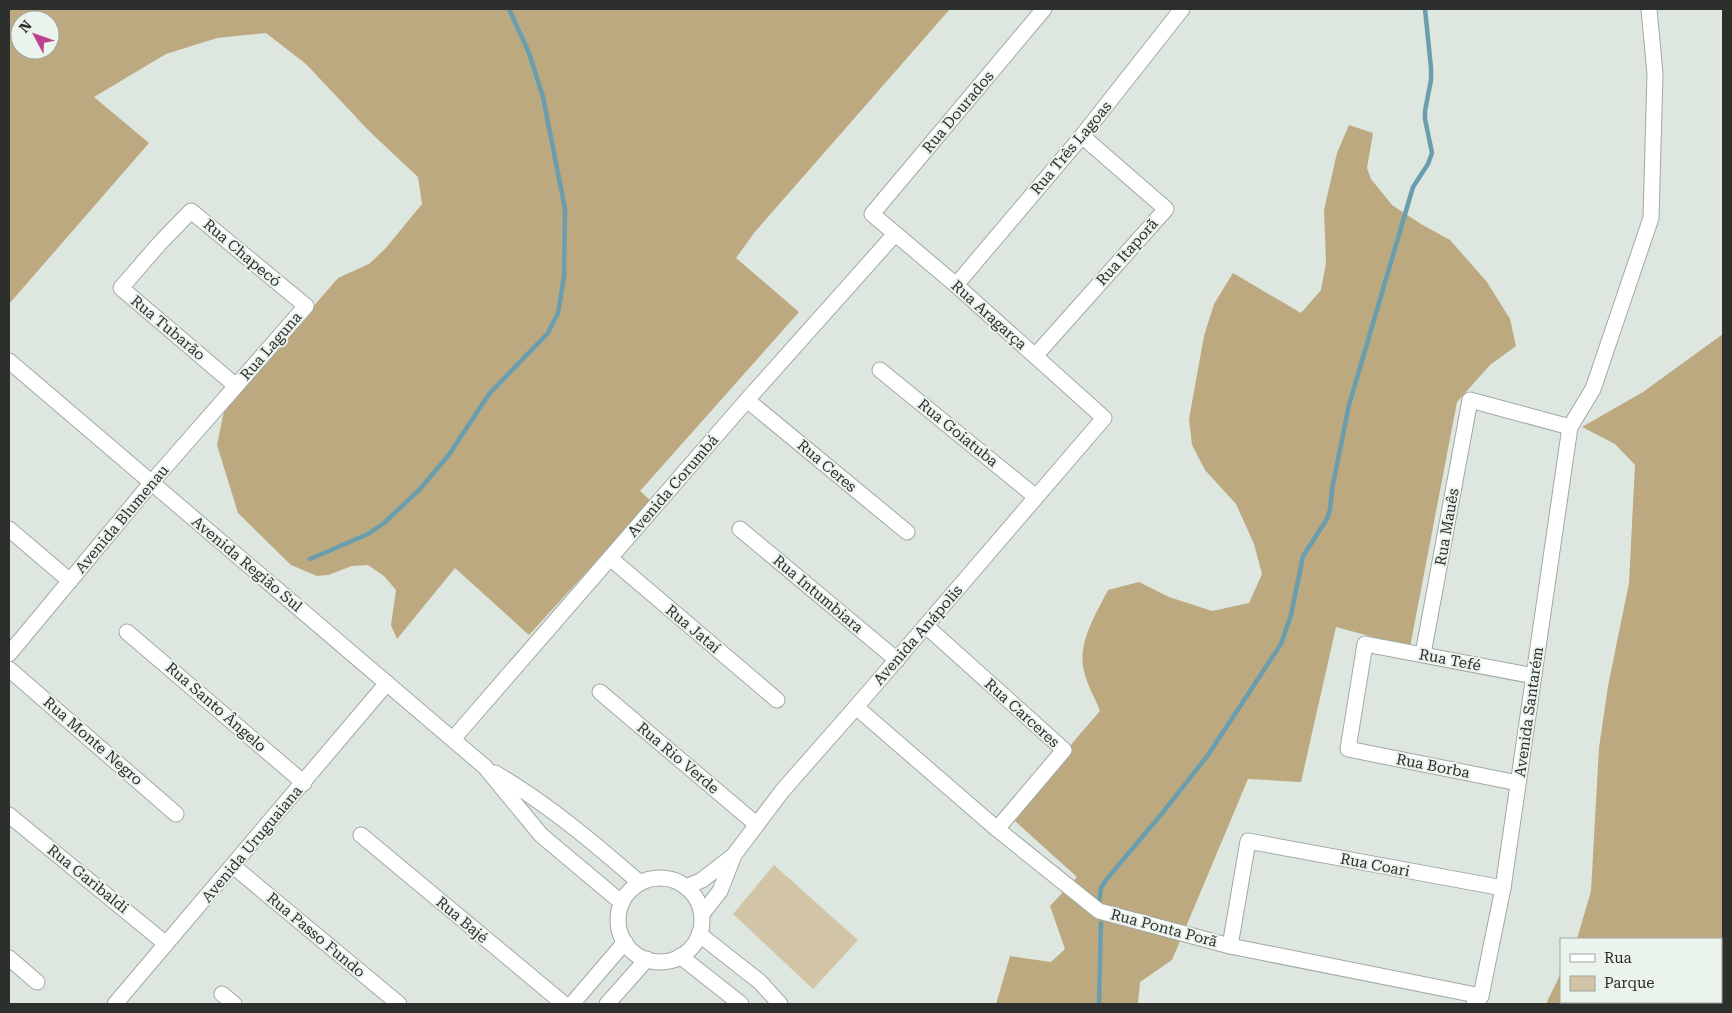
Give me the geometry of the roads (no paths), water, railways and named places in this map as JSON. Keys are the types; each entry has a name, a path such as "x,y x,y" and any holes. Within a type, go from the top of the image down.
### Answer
{"street":[{"name":"Rua Dourados","path":"872,214 1044,9"},
{"name":"Rua Três Lagoas","path":"956,285 1082,136 1182,9"},
{"path":"1570,426 1593,389 1651,218 1655,74 1649,9"},
{"name":"Rua Itaporã","path":"1035,356 1166,209 1082,136"},
{"name":"Rua Chapecó","path":"159,244 191,211 306,306"},
{"name":"Rua Aragarça","path":"872,214 956,285 1104,418"},
{"name":"Avenida Corumbá","path":"453,739 747,400 895,234"},
{"name":"Rua Tubarão","path":"159,244 121,288 236,386"},
{"name":"Rua Laguna","path":"236,386 306,306"},
{"name":"Avenida Região Sul","path":"9,361 485,767 541,835 622,903"},
{"name":"Rua Goiatuba","path":"880,370 1036,497"},
{"name":"Avenida Blumenau","path":"9,654 152,482 236,386"},
{"name":"Rua Ceres","path":"747,400 906,532"},
{"name":"Rua Mauês","path":"1423,654 1470,400 1570,426"},
{"name":"Avenida Anápolis","path":"702,914 720,890 734,855 783,790 856,708 1104,418"},
{"name":"Avenida Santarém","path":"1477,1000 1503,888 1570,426"},
{"path":"9,529 70,581"},
{"name":"Rua Intumbiara","path":"740,529 897,660"},
{"name":"Rua Jataí","path":"610,558 777,700"},
{"name":"Rua Carceres","path":"926,626 1064,750 997,830"},
{"name":"Rua Santo Ângelo","path":"127,632 304,783"},
{"name":"Rua Tefé","path":"1348,749 1365,644 1534,676"},
{"name":"Rua Monte Negro","path":"9,668 176,814"},
{"name":"Avenida Uruguaiana","path":"115,1004 387,683"},
{"name":"Rua Rio Verde","path":"600,692 756,824"},
{"name":"Rua Ponta Porã","path":"856,708 997,830 1099,911 1230,946 1477,1000"},
{"name":"Rua Borba","path":"1348,749 1518,783"},
{"name":"Avenida Região Sul","path":"485,767 526,791 573,826 640,883"},
{"name":"Rua Garibaldi","path":"9,815 166,944"},
{"name":"Rua Bajé","path":"361,835 564,1004"},
{"name":"Rua Coari","path":"1230,946 1248,841 1503,888"},
{"name":"Avenida Anápolis","path":"686,886 702,880 734,855"},
{"name":"Rua Passo Fundo","path":"233,866 399,1004"},
{"path":"666,878 686,886 698,901 702,914 700,934 692,947 680,956 664,962 637,955 625,942 618,923 622,903 629,892 640,883 652,879 666,878"},
{"path":"700,934 760,982 780,1004"},
{"path":"572,1004 625,942"},
{"path":"680,956 742,1004"},
{"path":"9,958 37,982"},
{"path":"607,1004 647,959"},
{"path":"222,994 234,1004"}],"waterway":[{"path":"310,559 368,534 384,523 419,490 448,456 489,394 548,333 558,313 564,277 565,209 543,97 529,53 509,9"},
{"path":"1099,902 1101,888 1106,880 1208,755 1281,644 1291,615 1303,556 1327,519 1349,405 1413,187 1428,164 1432,153 1425,119 1431,80 1425,9"},
{"path":"1099,1004 1101,923"}]}
